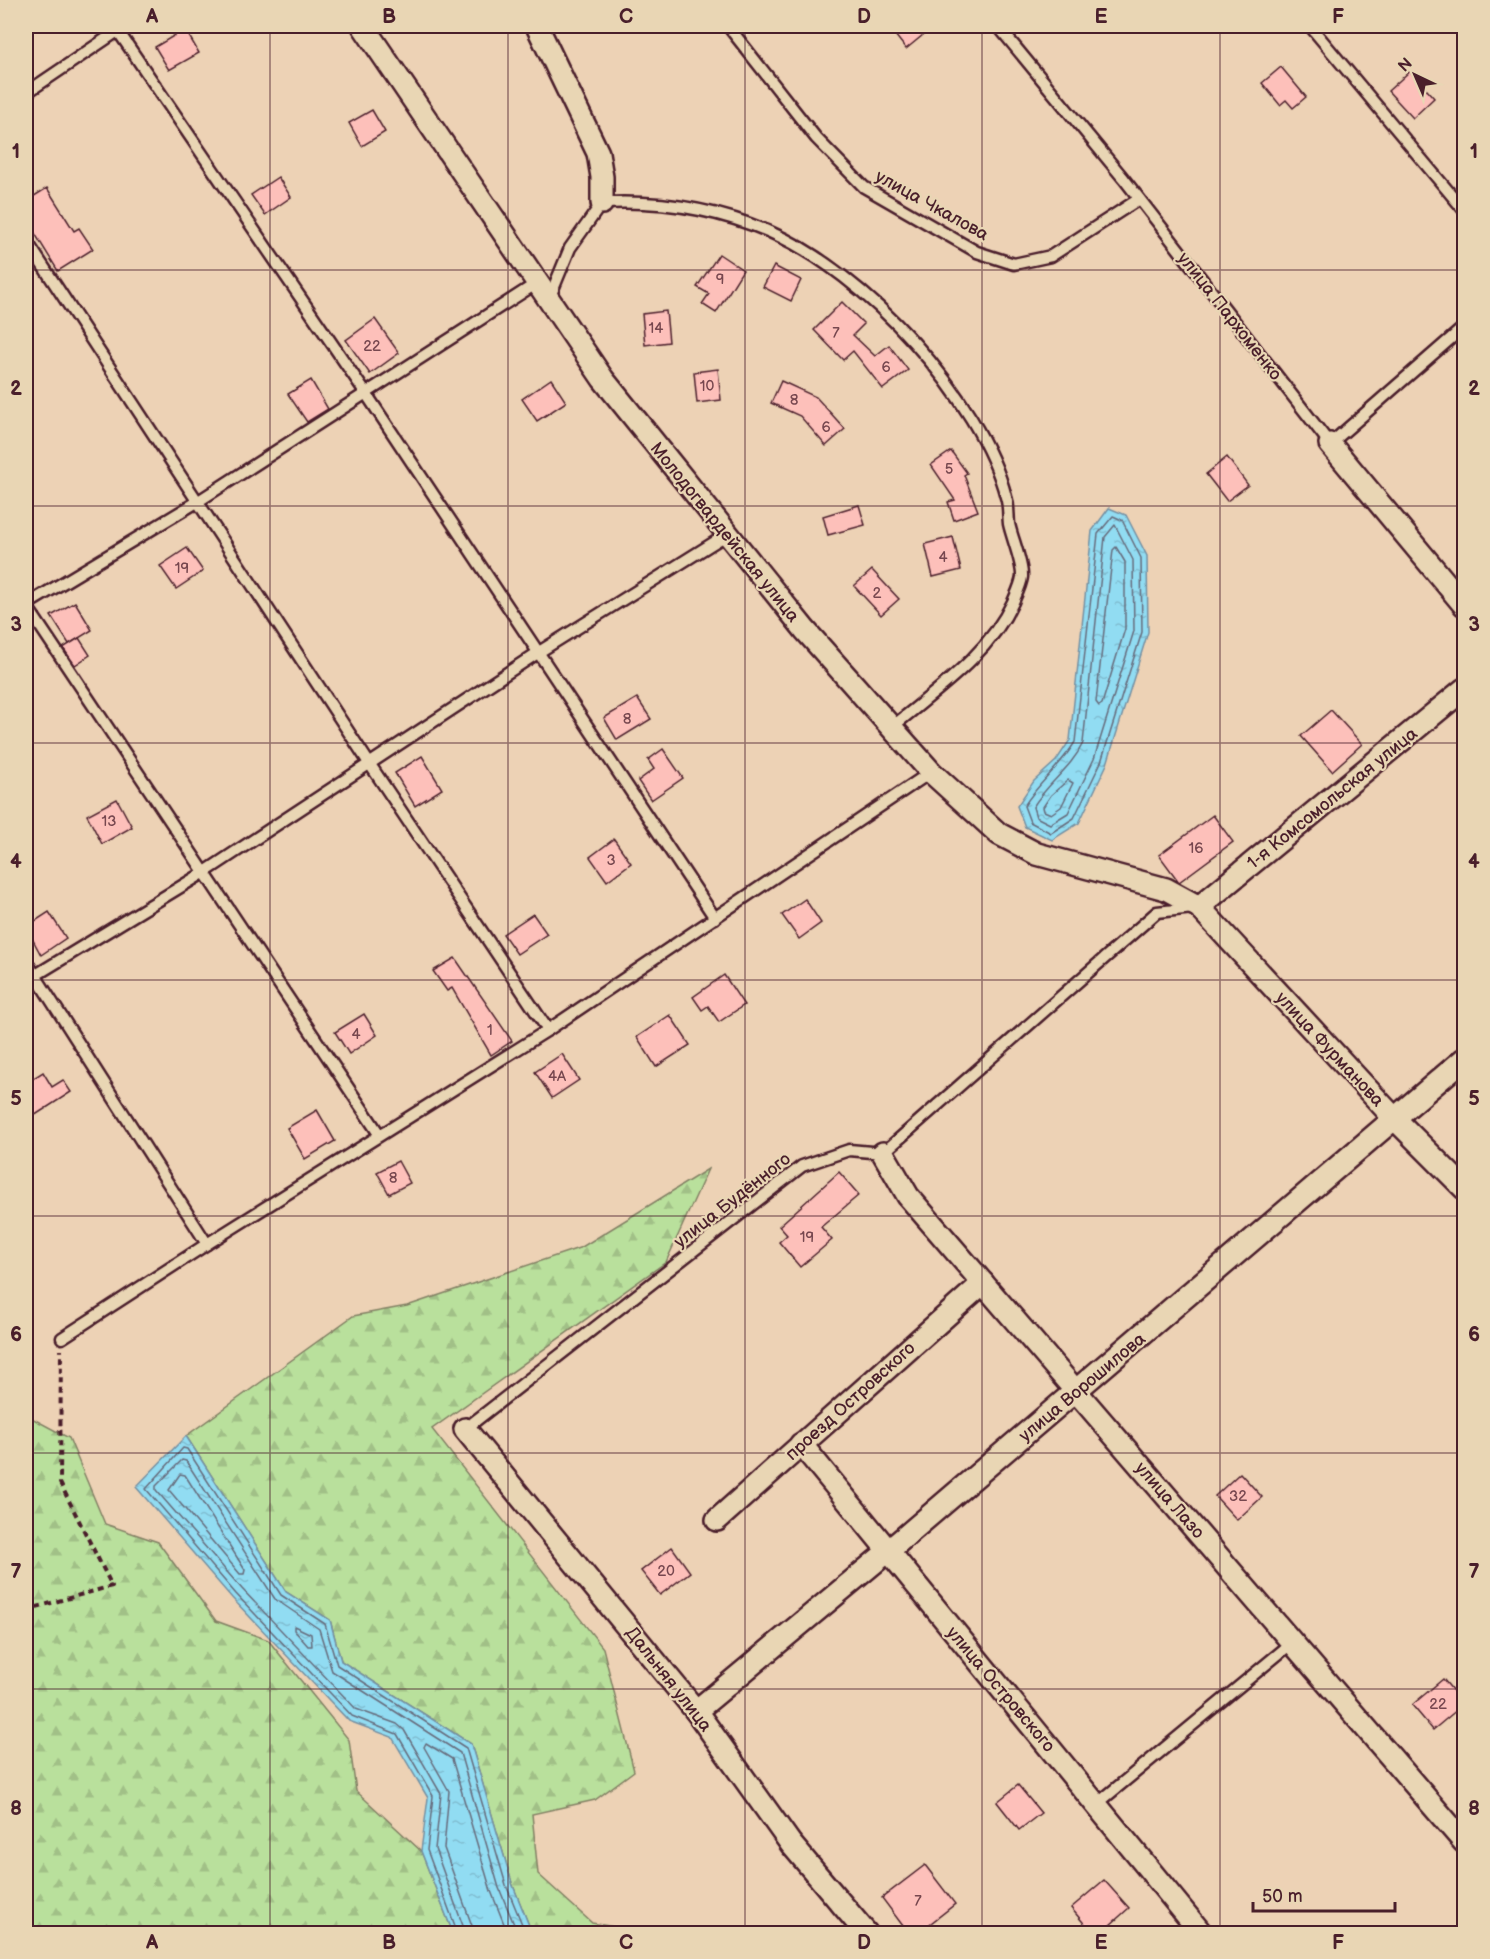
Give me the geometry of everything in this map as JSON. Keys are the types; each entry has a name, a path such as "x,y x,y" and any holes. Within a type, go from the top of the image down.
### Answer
{"street":[{"name":"Молодогвардейская улица","path":"363,26 603,379 804,630 931,772 999,834 1037,854 1166,888 1199,907"},
{"path":"537,26 598,153 602,177 602,203"},
{"name":"улица Пархоменко","path":"1330,444 1464,605"},
{"name":"1-я Комсомольская улица","path":"1199,907 1464,689"},
{"name":"улица Фурманова","path":"1199,907 1395,1119 1464,1188"},
{"name":"улица Ворошилова","path":"696,1711 1077,1391 1464,1059"},
{"name":"улица Лазо","path":"883,1153 908,1196 1464,1842"},
{"name":"проезд Островского","path":"717,1520 983,1283"},
{"name":"Дальняя улица","path":"465,1429 696,1711 791,1844 867,1934"},
{"name":"улица Островского","path":"801,1444 887,1552 1202,1934"}],"lane":[{"name":"улица Чкалова","path":"728,26 816,138 864,187 977,252 1014,264 1051,256 1139,199"},
{"name":"улица Пархоменко","path":"998,26 1139,199 1330,444"},
{"path":"1310,26 1464,210"},
{"path":"26,93 122,28 715,918"},
{"path":"379,1134 26,605 197,502 365,392 543,292 570,248 602,203 648,202 712,212 771,232 813,255 858,288 905,332 951,390 987,448 1007,498 1011,534 1022,575 1018,591 1002,625 981,653 891,728"},
{"path":"26,240 369,763 548,1030"},
{"path":"1330,444 1464,327"},
{"path":"30,978 205,872 539,652 726,535"},
{"path":"62,1338 379,1134 548,1030 931,772"},
{"path":"883,1153 1157,912 1199,907"},
{"path":"26,961 30,978 207,1244"},
{"name":"улица Будённого","path":"465,1429 802,1166 849,1150 883,1153"},
{"path":"1097,1804 1293,1642"}],"path":[{"path":"26,1610 112,1586 60,1483 62,1338"}],"green space":[{"path":"708,1169 666,1262 432,1429 603,1648 634,1771 595,1800 532,1814 538,1874 592,1923 649,1933 532,1933 512,1883 471,1744 341,1661 330,1620 286,1592 186,1436 353,1316 407,1306 582,1247"},
{"path":"26,1415 69,1438 105,1524 158,1542 216,1621 268,1640 349,1740 356,1791 421,1851 453,1933 26,1933"}],"water":[{"path":"1109,508 1126,515 1147,556 1148,632 1107,764 1079,823 1052,840 1025,827 1017,806 1034,781 1056,761 1070,740 1092,531"},
{"path":"186,1436 286,1592 330,1620 341,1661 471,1744 512,1883 532,1933 453,1933 421,1851 428,1798 392,1737 349,1721 232,1598 136,1487"}],"building":[{"path":"888,26 934,26 906,49"},
{"path":"185,29 199,53 169,70 155,47"},
{"path":"1281,67 1306,97 1293,108 1286,100 1280,105 1262,83"},
{"path":"1410,71 1434,98 1413,118 1388,91"},
{"path":"372,110 385,132 362,146 349,123"},
{"path":"278,177 291,197 265,215 251,195"},
{"path":"47,188 74,231 79,228 93,249 58,271 26,219 26,201"},
{"path":"719,254 743,270 716,313 702,304 709,294 697,287"},
{"path":"774,266 801,280 791,301 763,287"},
{"path":"842,302 864,324 853,335 875,356 889,345 908,370 883,389 853,351 843,360 814,330"},
{"path":"666,311 669,342 645,345 642,314"},
{"path":"375,319 399,353 370,374 346,340"},
{"path":"718,369 721,400 697,403 694,372"},
{"path":"551,379 566,402 537,421 522,399"},
{"path":"311,380 328,409 307,422 288,394"},
{"path":"781,381 816,397 845,429 826,446 800,416 771,403"},
{"path":"951,451 967,473 964,475 978,511 954,520 948,502 955,500 931,465"},
{"path":"1227,457 1248,485 1227,501 1206,474"},
{"path":"859,505 865,525 828,535 823,516"},
{"path":"953,537 961,570 933,577 925,544"},
{"path":"187,548 203,571 176,589 160,566"},
{"path":"872,570 899,599 881,615 854,586"},
{"path":"75,602 92,630 69,644 51,616"},
{"path":"79,638 90,655 75,665 63,648"},
{"path":"637,698 651,719 617,740 604,718"},
{"path":"1331,710 1362,744 1332,771 1301,736"},
{"path":"663,749 683,778 651,800 638,781 654,769 648,760"},
{"path":"422,756 442,789 415,806 395,773"},
{"path":"117,799 132,827 102,844 87,815"},
{"path":"1213,815 1233,842 1179,882 1159,855"},
{"path":"614,839 631,863 607,881 590,857"},
{"path":"805,899 821,923 799,939 782,915"},
{"path":"49,912 66,938 41,955 26,927"},
{"path":"533,914 547,934 517,954 503,934"},
{"path":"455,958 512,1041 491,1055 452,988 447,991 433,971"},
{"path":"724,975 744,1005 719,1022 708,1006 702,1010 693,997"},
{"path":"364,1014 377,1035 349,1054 335,1032"},
{"path":"670,1015 690,1045 656,1067 637,1037"},
{"path":"562,1054 579,1080 552,1098 535,1072"},
{"path":"43,1072 52,1087 63,1080 71,1092 26,1121 26,1083"},
{"path":"317,1110 335,1141 305,1159 287,1128"},
{"path":"398,1161 410,1183 389,1194 377,1172"},
{"path":"839,1172 859,1195 821,1227 832,1240 800,1267 779,1242 787,1235 779,1226"},
{"path":"1240,1473 1262,1497 1237,1520 1215,1496"},
{"path":"672,1547 690,1572 660,1595 641,1571"},
{"path":"1443,1679 1464,1704 1433,1730 1412,1705"},
{"path":"1018,1785 1041,1813 1019,1830 997,1802"},
{"path":"925,1865 955,1904 917,1934 909,1934 882,1898"},
{"path":"1104,1880 1129,1908 1100,1934 1093,1934 1071,1908"}]}
